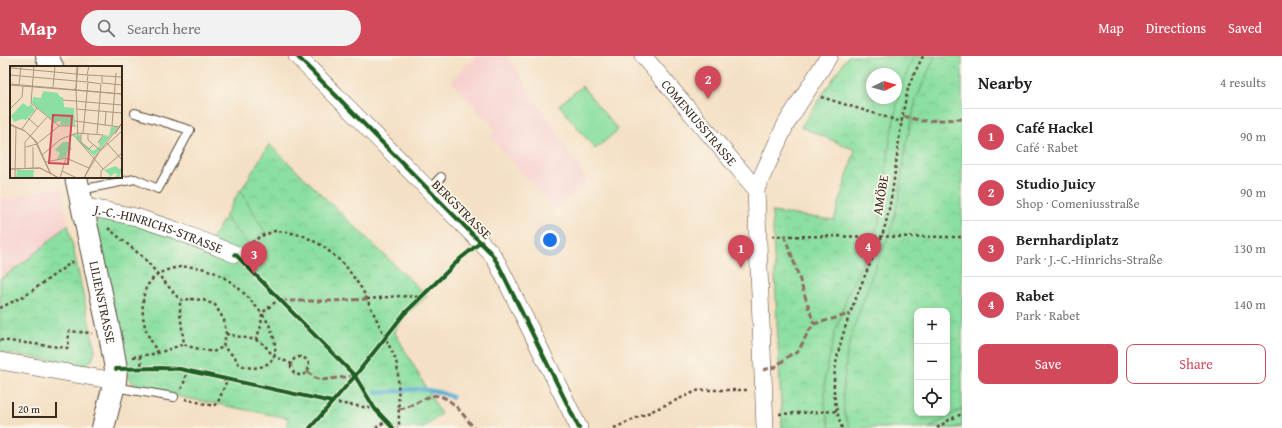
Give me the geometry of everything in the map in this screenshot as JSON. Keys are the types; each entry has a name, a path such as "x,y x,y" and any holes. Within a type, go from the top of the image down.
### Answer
{"street":[{"path":"47,56 52,66"},
{"name":"BERGSTRASSE","path":"297,56 491,253 498,264 578,428"},
{"name":"COMENIUSSTRASSE","path":"643,56 756,189"},
{"path":"765,421 756,189 786,124 829,56"},
{"name":"LILIENSTRASSE","path":"79,191 110,335 114,376 103,428"},
{"name":"J.-C.-HINRICHS-STRASSE","path":"79,191 136,217 175,230 235,254"},
{"path":"0,361 114,376"}],"lane":[{"path":"79,191 136,179 158,189 190,130 135,113"},
{"path":"429,190 441,177"},
{"path":"114,376 174,397"}],"path":[{"path":"805,93 902,122"},
{"path":"105,225 144,258 180,300 184,344"},
{"path":"235,254 261,236 275,231 288,232 304,236 323,246 344,265 367,298 396,360 400,424 397,428"},
{"path":"784,235 962,237"},
{"path":"0,308 26,295 92,249"},
{"path":"158,353 148,336 145,325 143,296 146,288 158,274 181,266 195,267 213,272 232,281 262,313 272,331 274,356 268,364 251,368 238,363 223,347"},
{"path":"367,298 400,296 421,297"},
{"path":"256,340 261,326 262,313 279,298"},
{"path":"180,300 204,300 215,305 224,320 226,334 223,347"},
{"path":"0,340 68,348 69,331 110,335"},
{"path":"226,334 256,340 264,344 274,356 292,364"},
{"path":"114,376 140,356 158,353 184,344 213,352 223,347"},
{"path":"140,356 142,368"},
{"path":"303,358 307,361 308,368 305,373 297,374 293,370 292,364 295,359 303,358"},
{"path":"187,371 183,386 174,397 214,406 219,400 228,380"},
{"path":"614,428 698,390 764,390"},
{"path":"332,402 375,409"},
{"path":"765,421 837,411"},
{"path":"937,428 962,414"},
{"path":"376,428 386,420"},
{"path":"311,426 315,428"}],"shaded area":[{"path":"476,56 506,56 511,61 589,183 555,210 490,137 496,130 451,81"},
{"path":"61,187 68,224 43,248 19,267 0,279 0,199"}],"green space":[{"path":"848,56 962,56 962,428 782,428 772,212 834,220 855,150 801,127"},
{"path":"914,56 935,56 916,100 906,144 899,196 892,227 873,273 856,321 847,353 843,391 844,413 850,428 830,428 825,406 825,376 835,332 849,291 871,245 882,213 890,139 897,104 902,104 902,85"},
{"path":"582,86 618,130 595,149 559,105"},
{"path":"269,144 427,296 405,315 394,331 441,414 424,428 286,428 288,418 140,389 128,378 94,228 88,211 181,237 204,252"},
{"path":"240,190 265,232 249,245 225,217"},
{"path":"68,224 95,350 92,360 85,366 0,352 0,279 36,253"},
{"path":"962,409 962,425 954,428 929,428 950,416"}],"waterway":[{"path":"376,392 387,393 411,389 423,389 452,397"}],"marked path":[{"path":"903,116 922,121 962,119"},
{"path":"784,235 814,324"},
{"path":"281,301 367,299"},
{"path":"763,370 775,367 790,355 798,352 808,332 814,324 850,314"},
{"path":"307,371 315,378 322,380 354,376"},
{"path":"399,409 411,406 428,397 442,397 460,410 474,428"}],"cycle path":[{"path":"297,56 491,253 498,264 579,428"},
{"path":"310,428 355,376 404,314 461,258 481,242"},
{"path":"235,254 355,376 375,409 393,428"},
{"path":"116,369 180,369 332,402"}],"place":[{"name":"Studio Juicy","path":"708,99"},
{"name":"Rabet","path":"868,266"},
{"name":"Café Hackel","path":"741,268"},
{"name":"Bernhardiplatz","path":"254,274"}]}
